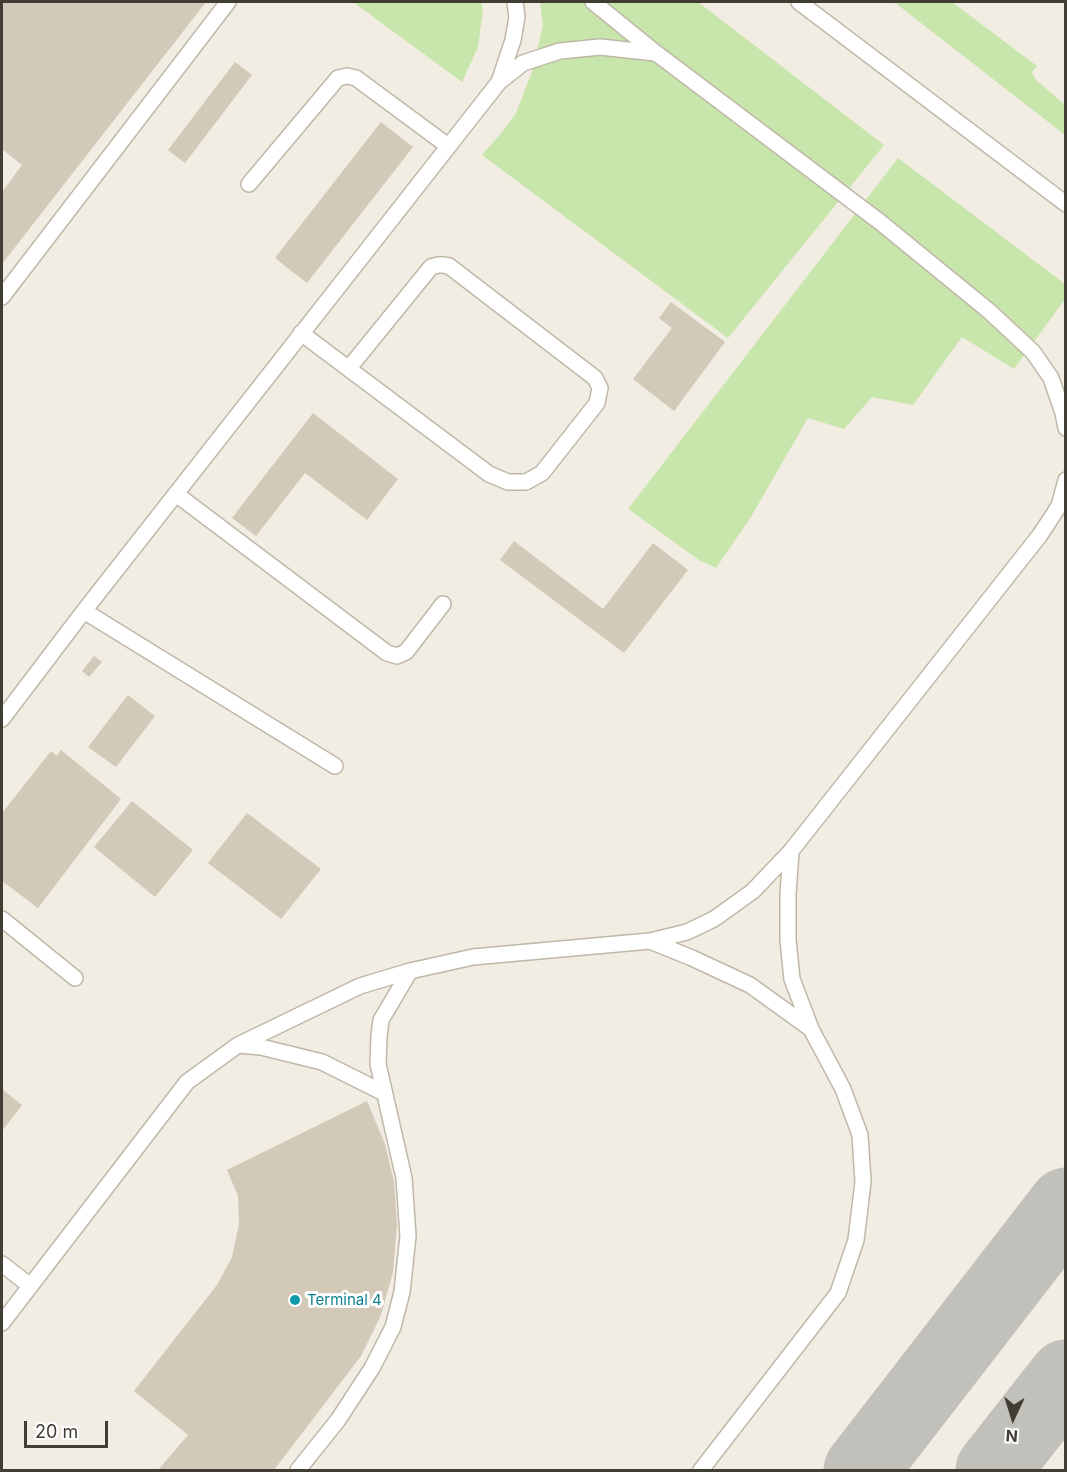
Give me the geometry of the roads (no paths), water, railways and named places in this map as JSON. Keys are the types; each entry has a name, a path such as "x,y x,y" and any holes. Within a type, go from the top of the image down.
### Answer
{"lane":[{"path":"2,297 228,2"},
{"path":"499,82 513,40 517,17 514,2"},
{"path":"592,2 880,222 989,311 1033,352 1051,378 1063,413 1065,428"},
{"path":"799,2 1065,204"},
{"path":"2,719 499,82 523,63 560,51 600,47 656,53"},
{"path":"249,184 338,78 347,76 356,78 448,146"},
{"path":"301,333 489,474 508,482 526,482 542,473 597,403 600,388 595,378 449,266 443,265 431,267 349,368"},
{"path":"2,1323 187,1082 238,1045 360,986 410,971 473,957 650,941 687,932 714,919 753,891 791,851 1040,535 1059,506 1065,480"},
{"path":"176,495 387,654 397,656 406,652 443,604"},
{"path":"84,611 335,766"},
{"path":"701,1470 838,1293 856,1240 863,1182 860,1135 843,1089 811,1029 792,979 788,940 791,851"},
{"path":"2,920 75,978"},
{"path":"650,941 750,986 811,1029"},
{"path":"298,1470 338,1420 372,1368 393,1327 402,1292 408,1236 404,1178 378,1064 378,1036 381,1020 410,971"},
{"path":"238,1045 261,1047 322,1062 384,1092"},
{"path":"2,1264 29,1286"}],"place":[{"name":"Terminal 4","path":"295,1300"}]}
